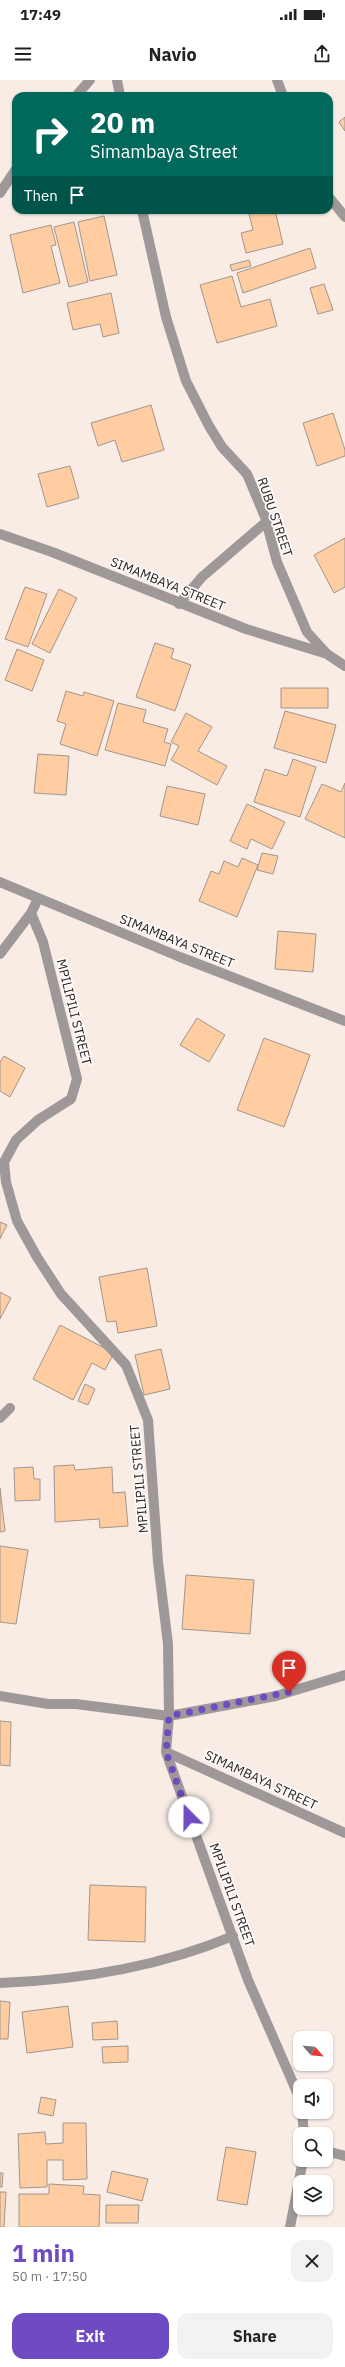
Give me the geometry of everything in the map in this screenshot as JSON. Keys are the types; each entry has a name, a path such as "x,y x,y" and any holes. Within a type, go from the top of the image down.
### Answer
{"street":[{"path":"80,92 90,80"},
{"path":"117,80 119,92"},
{"path":"277,80 282,92"},
{"path":"0,193 12,175"},
{"path":"333,202 345,216"},
{"name":"RUBU STREET","path":"143,214 166,317 186,381 208,426 222,447 247,474 266,522 277,562 307,632 327,654 345,666"},
{"path":"179,604 202,577 266,522"},
{"name":"SIMAMBAYA STREET","path":"0,534 52,552 179,604 246,629 327,654"},
{"name":"SIMAMBAYA STREET","path":"0,882 38,899 345,1021"},
{"path":"0,954 31,913 38,899"},
{"name":"MPILIPILI STREET","path":"31,913 43,942 77,1079 71,1099 38,1120 16,1140 4,1162 6,1182 17,1221 38,1257 61,1294 126,1365 148,1420 158,1562 168,1644 169,1716 166,1752 248,1980 293,2083"},
{"path":"0,1418 10,1408"},
{"path":"0,1696 48,1704 76,1704 169,1716 276,1696 345,1674"},
{"name":"SIMAMBAYA STREET","path":"166,1752 345,1833"},
{"path":"0,1983 34,1982 140,1966 195,1952 233,1936"},
{"path":"333,2153 345,2156"},
{"path":"290,2227 302,2167"}],"building":[{"path":"345,117 345,131 339,122"},
{"path":"249,214 276,214 283,244 246,253 241,233 253,230"},
{"path":"104,216 117,275 90,281 78,222"},
{"path":"74,222 88,282 69,287 54,227"},
{"path":"51,225 56,245 51,246 60,283 23,293 10,235"},
{"path":"310,248 316,268 243,293 237,273"},
{"path":"249,260 251,266 232,271 230,265"},
{"path":"232,276 241,307 270,299 277,326 217,343 200,285"},
{"path":"324,284 333,310 318,314 310,288"},
{"path":"111,293 119,333 103,337 100,324 73,330 67,303"},
{"path":"151,405 164,450 122,462 115,440 98,446 91,423"},
{"path":"333,413 345,450 345,456 317,466 303,423"},
{"path":"70,466 79,498 47,507 38,474"},
{"path":"345,538 345,587 334,593 314,555"},
{"path":"25,587 47,594 28,647 5,639"},
{"path":"59,589 77,598 50,653 32,644"},
{"path":"155,643 174,649 171,658 191,665 175,711 136,697"},
{"path":"17,649 44,660 32,691 5,680"},
{"path":"281,688 328,688 328,708 281,708"},
{"path":"66,691 83,696 84,692 114,701 97,756 60,744 66,724 57,721"},
{"path":"118,703 146,710 143,722 168,729 164,742 171,744 165,766 105,750"},
{"path":"285,711 336,725 326,763 274,748"},
{"path":"186,713 212,727 198,751 227,766 217,785 171,760 179,746 171,742"},
{"path":"38,754 69,756 66,795 34,793"},
{"path":"293,759 316,767 300,817 254,802 265,769 287,776"},
{"path":"345,783 345,838 305,819 322,784 341,792"},
{"path":"167,786 205,794 198,825 160,816"},
{"path":"247,804 285,822 272,849 251,839 247,849 230,841"},
{"path":"262,853 278,856 273,874 257,870"},
{"path":"242,858 258,865 237,917 199,901 211,871 219,874 224,861 238,867"},
{"path":"278,931 316,934 313,972 275,969"},
{"path":"197,1018 225,1035 209,1062 180,1045"},
{"path":"264,1038 310,1055 284,1127 237,1110"},
{"path":"4,1056 25,1068 10,1097 0,1091 0,1062"},
{"path":"0,1222 7,1225 0,1239"},
{"path":"147,1268 157,1326 118,1333 116,1321 107,1322 99,1277"},
{"path":"0,1292 11,1298 0,1319"},
{"path":"60,1325 114,1353 105,1370 92,1363 73,1400 33,1379"},
{"path":"161,1349 170,1389 144,1395 135,1355"},
{"path":"85,1384 95,1389 88,1405 78,1401"},
{"path":"74,1465 75,1470 112,1467 113,1493 125,1492 128,1526 100,1528 99,1519 55,1522 54,1466"},
{"path":"33,1467 34,1479 40,1479 40,1500 15,1501 14,1468"},
{"path":"0,1488 5,1531 0,1532"},
{"path":"0,1546 28,1550 16,1624 0,1622"},
{"path":"186,1575 254,1580 250,1634 182,1629"},
{"path":"0,1721 11,1722 10,1766 0,1765"},
{"path":"90,1885 146,1887 145,1942 88,1940"},
{"path":"0,2001 10,2002 8,2039 0,2039"},
{"path":"68,2006 73,2047 27,2053 22,2012"},
{"path":"117,2021 118,2039 93,2040 92,2023"},
{"path":"128,2046 128,2062 103,2063 102,2047"},
{"path":"41,2097 56,2100 53,2116 38,2113"},
{"path":"63,2123 86,2123 87,2179 63,2180 63,2160 47,2160 47,2187 20,2188 18,2134 45,2132 46,2144 63,2143"},
{"path":"226,2147 256,2152 247,2205 217,2200"},
{"path":"112,2171 148,2179 142,2201 107,2192"},
{"path":"0,2173 3,2173 2,2187 0,2187"},
{"path":"49,2184 84,2186 83,2194 100,2195 99,2227 19,2227 19,2194 49,2194"},
{"path":"0,2192 6,2192 4,2227 0,2227"},
{"path":"106,2205 139,2205 138,2223 106,2223"}],"route":[{"path":"189,1817 166,1752 169,1716 276,1696 289,1692"}]}
